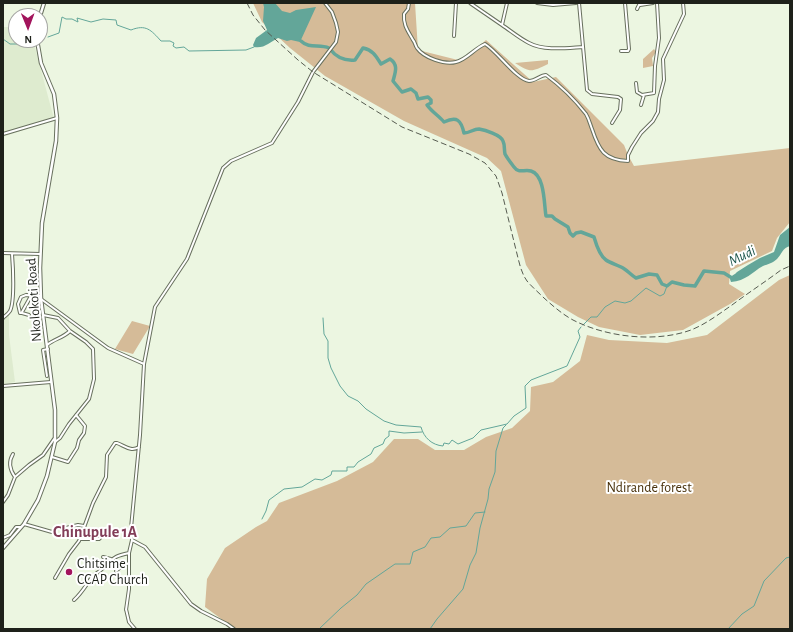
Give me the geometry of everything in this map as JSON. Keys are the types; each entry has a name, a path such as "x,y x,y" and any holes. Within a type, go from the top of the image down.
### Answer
{"main road":[{"name":"Nkolokoti Road","path":"3,548 24,524 38,500 44,485 55,442 56,410 41,298 40,254 42,223 56,142 57,118 53,90 41,62 38,48"}],"street":[{"path":"135,629 130,622 126,610 129,589 129,552 132,540 131,528 139,447 144,364 155,307 187,258 210,197 223,168 231,161 272,143 298,102 314,72 336,42 338,32 336,23 332,12 325,3"},
{"path":"409,3 408,9 404,14 404,23 417,48 424,54 440,61 455,63 475,49 486,44 523,79 532,81 546,75 560,85 586,114 596,142 603,152 616,160 628,161 627,157 632,147 653,121 658,112 659,99 664,80 663,59 684,14 683,3"},
{"path":"454,36 456,3"},
{"path":"470,3 528,43 559,48 583,47"},
{"path":"502,25 507,3"},
{"path":"537,3 553,5 576,3"},
{"path":"579,3 588,91 592,94 618,97 621,99 620,110 612,123"},
{"path":"621,52 629,49 625,3"},
{"path":"637,9 640,4 653,3"},
{"path":"636,83 637,92 644,95 653,94 655,91 655,66 660,38 657,3"},
{"path":"641,105 644,95"},
{"path":"3,134 57,118"},
{"path":"3,253 40,254"},
{"path":"3,318 9,312 11,306 13,274 12,254"},
{"path":"29,315 20,313 18,304 20,298 24,295 41,298 108,348 144,364"},
{"path":"22,313 31,296"},
{"path":"43,315 57,317 70,331 86,342 93,350 94,375 90,396 60,438 55,442"},
{"path":"47,345 52,340 62,338 70,331"},
{"path":"47,376 43,350 48,349"},
{"path":"3,386 52,382"},
{"path":"52,457 68,462 77,448 85,426 76,415"},
{"path":"3,502 8,495 15,477 29,464 43,455 55,438"},
{"path":"55,578 80,539 84,526 90,516 93,503 106,477 106,462 109,451 115,443 132,449 139,447"},
{"path":"13,454 10,463 15,477"},
{"path":"24,524 52,532 59,527 66,528 78,525 84,526"},
{"path":"3,538 10,535 16,527 21,527"},
{"path":"80,539 99,539 108,528"},
{"path":"132,540 145,547 190,604 234,629"},
{"path":"74,600 82,593 93,575 102,570 111,559 129,552"},
{"path":"103,557 111,559"},
{"path":"116,571 129,563"}],"shaded area":[{"path":"3,27 8,27 8,48 35,48 54,119 3,137"},
{"path":"9,312 9,335 15,382 3,384 3,316"}],"green space":[{"path":"253,3 415,3 418,50 462,61 486,40 533,82 556,77 624,145 634,166 790,148 790,222 777,238 772,251 730,271 729,284 745,294 683,330 640,335 599,327 578,317 548,299 526,265 501,171 487,158 404,121 325,76 290,48 262,22"},
{"path":"654,49 656,52 652,58 653,66 643,68 643,59"},
{"path":"548,60 548,64 534,70 528,70 515,63"},
{"name":"Ndirande forest","path":"790,275 790,629 235,629 205,607 207,579 225,548 267,521 279,503 337,481 373,462 394,439 418,439 435,450 464,450 486,437 512,428 530,411 531,387 553,382 580,361 587,335 609,340 667,343 707,335 779,280"},
{"path":"132,321 150,326 133,354 115,349"}],"water":[{"path":"263,3 275,3 282,11 290,13 296,10 316,7 300,42 291,40 287,41 278,38 264,46 254,47 253,45 256,38 267,30 263,21"},
{"name":"Mudi","path":"790,227 790,246 784,250 777,259 741,280 731,282 730,279 737,272 760,258 774,252 780,235"}],"waterway":[{"path":"48,37 59,33 62,17 78,22 77,18 91,22 103,19 116,20 117,25 131,30 136,28 148,29 161,41 170,41 174,43 173,46 176,48 184,47 189,51 246,50 254,47"},
{"path":"3,39 8,43"},
{"name":"Mudi","path":"301,41 307,45 329,48"},
{"name":"Mudi","path":"330,49 338,56 348,60 355,60 363,48 372,52 381,64 390,59 395,64 393,81 402,92 411,89 416,93 418,99 428,97 431,100 431,103 427,105 431,110 444,122 452,119 458,120 464,133 479,129 496,135 502,139 505,154 516,169 520,171 531,171 539,178 543,191 546,216 552,216 568,227 573,236 576,233 581,232 594,237 598,249 604,258 623,268 636,278 649,274 657,275 662,284 667,286 672,282 695,286 704,271 724,273 732,278 735,276"},
{"path":"583,325 591,317 597,317 605,307 615,301 625,303 631,301 646,288 660,296 664,294 667,286"},
{"path":"323,318 324,334 328,341 328,358 331,368 340,386 348,396 358,401 366,409 384,421 396,425 421,427 429,440 435,444 443,446 444,443 449,444 452,440 458,444 473,438 481,430 507,424 514,416 526,408 525,386 531,380 567,366 580,337 578,331 581,327"},
{"path":"430,629 463,589 470,565 476,553 489,489 495,472 496,451 503,428 506,425"},
{"path":"262,519 269,500 284,489 302,487 315,479 322,480 331,475 332,471 347,471 347,467 354,467 358,462 371,454 374,448 383,444 385,439 389,436 389,431 404,433 422,432"},
{"path":"319,629 357,595 366,584 395,564 410,564 413,552 425,547 431,538 440,537 450,528 466,526 475,513 485,512"},
{"path":"728,629 742,614 754,606 764,581 786,558 790,557"}],"railway":[{"path":"247,3 253,15 265,30 313,72 402,127 469,154 485,163 496,176 502,193 522,273 527,281 551,304 561,313 573,320 600,331 615,334 647,337 677,334 697,328 707,322 781,270 790,266"}],"place":[{"name":"Chitsime CCAP Church","path":"69,572"}],"district":[{"name":"Chinupule 1A","path":"95,532"}]}
